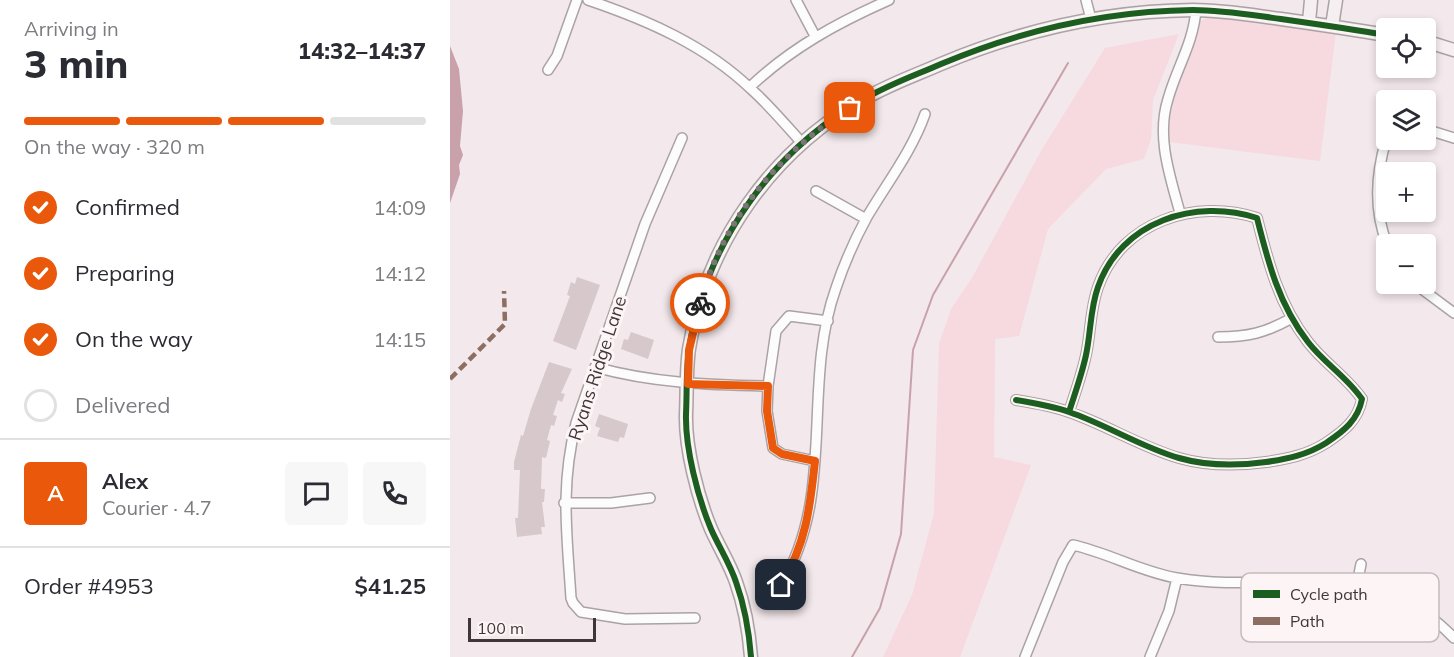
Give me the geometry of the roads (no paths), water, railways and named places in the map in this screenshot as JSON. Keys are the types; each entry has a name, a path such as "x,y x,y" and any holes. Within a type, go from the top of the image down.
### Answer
{"street":[{"path":"548,70 557,56 577,0"},
{"path":"588,0 636,16 707,54 750,87 801,142"},
{"path":"796,0 815,36"},
{"path":"750,87 773,65 815,36 889,0"},
{"path":"1086,0 1090,18"},
{"path":"1309,22 1311,0"},
{"path":"1332,26 1336,0"},
{"path":"1180,213 1163,140 1164,117 1168,99 1192,38 1196,10"},
{"path":"751,657 748,621 736,580 710,527 696,488 686,419 689,350 701,300 722,246 763,182 801,142 866,97 900,81 999,42 1043,28 1090,18 1196,10 1234,12 1376,33"},
{"path":"1436,44 1454,50"},
{"path":"781,585 795,562 804,538 811,505 822,358 835,289 866,219 918,132 925,114"},
{"path":"1436,132 1454,138"},
{"name":"Ryans Ridge Lane","path":"682,138 666,170 645,224 595,367 569,451 564,502 571,598 576,608 589,615 625,619 694,618"},
{"path":"1384,150 1377,187 1378,213 1384,234"},
{"path":"816,191 866,219"},
{"path":"1016,400 1069,411 1149,447 1180,458 1209,463 1248,464 1291,458 1321,446 1347,427 1359,414 1362,399 1352,384 1336,373 1309,343 1292,318 1269,265 1257,218 1225,211 1180,213 1152,224 1119,251 1098,285 1087,353 1069,411"},
{"path":"1428,294 1454,313"},
{"path":"815,461 782,454 773,448 767,411 768,386 776,331 782,323 789,316 828,321"},
{"path":"1218,337 1241,337 1268,331 1292,318"},
{"path":"595,367 621,374 688,384 768,386"},
{"path":"564,502 611,503 650,498"},
{"path":"1025,657 1063,562 1073,545 1092,549 1142,570 1177,578 1214,582 1241,582"},
{"path":"1359,573 1361,564"},
{"path":"1150,657 1169,611 1177,578"},
{"path":"1439,625 1454,638"}],"waterway":[{"path":"852,657 880,608 901,534 913,350 933,295 1068,63"}]}
